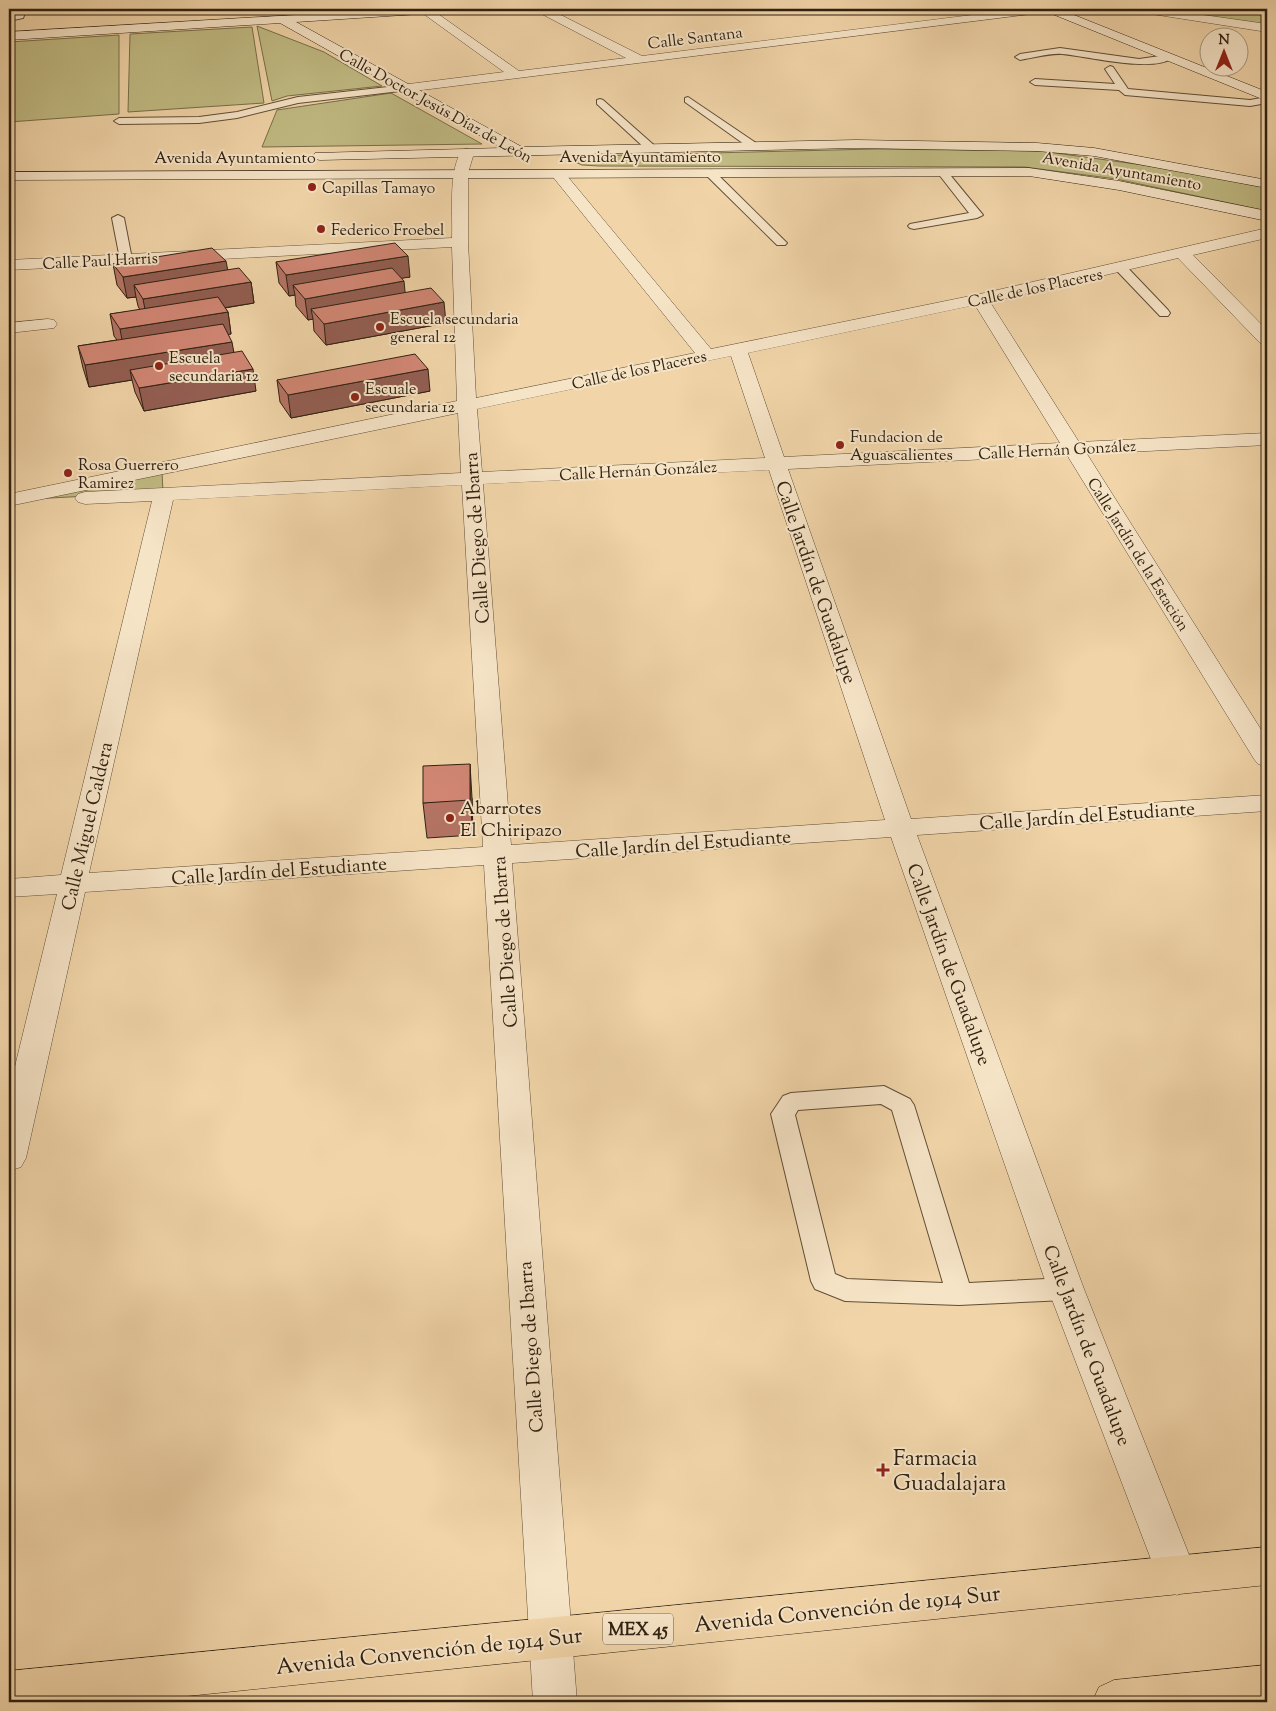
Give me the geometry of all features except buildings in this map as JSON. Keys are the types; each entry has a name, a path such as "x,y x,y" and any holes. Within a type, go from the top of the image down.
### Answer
{"main road":[{"name":"Avenida Convención de 1914 Sur","path":"9,1693 1267,1566"},
{"path":"1114,1702 1224,1697 1267,1686"}],"street":[{"path":"9,28 267,10 313,9"},
{"path":"9,36 450,9"},
{"path":"540,9 640,60"},
{"path":"1048,9 1267,99"},
{"name":"Calle Santana","path":"406,88 1048,9"},
{"path":"1138,9 1267,28"},
{"name":"Calle Doctor Jesús Díaz de León","path":"267,10 558,174 706,355"},
{"path":"425,10 515,74"},
{"name":"Avenida Ayuntamiento","path":"9,176 464,163 521,152 856,144 1037,147 1094,152 1267,184"},
{"name":"Avenida Ayuntamiento","path":"307,156 464,163 558,174 1029,172 1070,176 1154,191 1267,216"},
{"name":"Calle Diego de Ibarra","path":"464,163 460,242 471,478 498,855 549,1638 555,1702"},
{"name":"Calle de los Placeres","path":"9,501 467,404 980,299 1267,233"},
{"name":"Calle Paul Harris","path":"9,265 460,242"},
{"path":"1182,254 1267,340"},
{"name":"Calle Jardín de la Estación","path":"980,299 1267,759"},
{"path":"9,328 48,324"},
{"name":"Calle Jardín de Guadalupe","path":"737,348 901,828 1066,1289 1177,1575"},
{"name":"Calle Hernán González","path":"9,501 1267,438"},
{"name":"Calle Miguel Caldera","path":"9,1158 164,494"},
{"name":"Calle Jardín del Estudiante","path":"9,888 1267,803"}],"lane":[{"path":"639,11 663,9"},
{"path":"9,11 22,11 20,16 9,18"},
{"path":"1020,57 1060,51 1139,62 1167,58"},
{"path":"1110,69 1125,92 1250,103 1267,99"},
{"path":"1035,82 1120,87"},
{"path":"119,121 199,120 237,115 298,100 406,88"},
{"path":"688,100 755,147"},
{"path":"600,102 652,149"},
{"path":"914,226 977,215 942,172"},
{"path":"710,173 781,243"},
{"path":"118,218 126,259"},
{"path":"1121,268 1164,313"},
{"path":"959,1294 902,1105 884,1095 791,1102 783,1114 824,1280 845,1290 959,1294 1066,1289"}],"shaded area":[{"path":"1158,9 1267,9 1267,25"},
{"path":"257,26 324,52 382,86 287,96 272,101"},
{"path":"252,27 264,103 128,112 130,34"},
{"path":"119,35 119,114 9,122 9,42"},
{"path":"391,93 482,144 262,147 277,110"},
{"path":"875,149 1041,151 1172,169 1267,188 1267,211 1116,179 1025,167 599,166 582,165 575,162 576,158 588,156"},
{"path":"162,472 163,492 13,500"}],"place":[{"name":"Capillas Tamayo","path":"312,187"},
{"name":"Federico Froebel","path":"321,229"},
{"name":"Escuela secundaria general 12","path":"380,327"},
{"name":"Escuela secundaria 12","path":"159,366"},
{"name":"Escuale secundaria 12","path":"355,397"},
{"name":"Fundacion de Aguascalientes","path":"840,445"},
{"name":"Rosa Guerrero Ramirez","path":"68,473"},
{"name":"Abarrotes El Chiripazo","path":"450,818"},
{"name":"Farmacia Guadalajara","path":"883,1470"}]}
